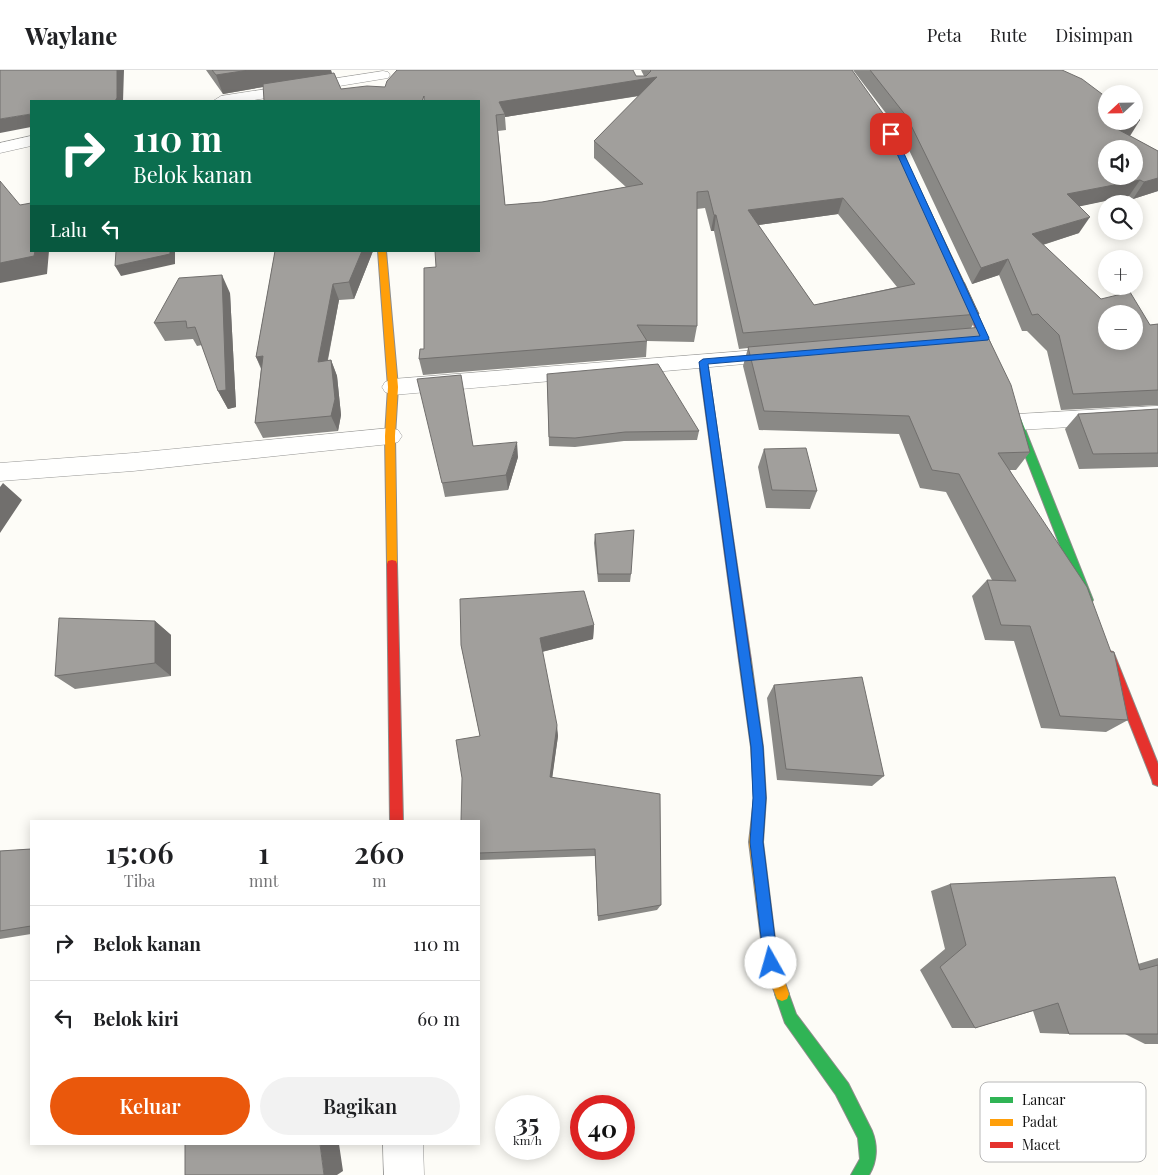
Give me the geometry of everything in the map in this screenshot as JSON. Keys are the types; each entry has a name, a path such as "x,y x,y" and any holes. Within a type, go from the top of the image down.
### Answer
{"street":[{"path":"226,100 383,73 381,93"},
{"path":"0,148 30,141"},
{"path":"382,252 393,387 390,436 397,820"},
{"path":"956,276 975,339 998,372"},
{"path":"393,387 800,354"},
{"path":"703,362 757,747 760,798 756,842 771,963 790,1018 807,1044 842,1088 866,1137 868,1161 858,1175"},
{"path":"1090,608 1014,414 1158,414"},
{"path":"0,472 133,462 390,436"},
{"path":"1104,646 1158,780"},
{"path":"403,1145 404,1175"}],"building":[{"path":"0,70 117,70 116,100 30,100 30,114 0,119"},
{"path":"212,70 249,70 216,75"},
{"path":"397,70 633,70 636,76 646,76 650,70 852,70 887,119 979,314 743,333 716,215 714,215 708,191 697,192 697,326 637,325 647,341 419,359 420,349 424,349 424,268 436,267 435,252 480,252 480,100 424,100 424,96 422,100 264,100 263,84 334,73 341,89 367,86 385,87 387,81","holes":["657,77 594,141 643,184 542,202 505,205 496,115 505,114 499,102","843,198 915,284 814,305 748,210"]},
{"path":"870,70 1062,70 1082,79 1098,91 1098,130 1119,130 1138,140 1098,140 1098,185 1114,185 1067,194 1090,217 1032,234 1101,299 1118,295 1132,295 1138,305 1098,305 1098,350 1143,350 1143,313 1150,325 1158,324 1158,390 1073,394 1059,335 1038,314 1032,315 1008,259 981,268 907,117"},
{"path":"1143,143 1158,151 1158,178 1144,182"},
{"path":"0,181 20,205 30,203 30,252 35,252 34,256 0,263"},
{"path":"116,252 170,252 170,254 115,266"},
{"path":"275,252 362,252 349,282 333,284 318,362 331,360 335,399 331,416 255,423 263,356 256,357"},
{"path":"222,275 226,390 218,391 195,327 187,328 186,321 154,323 179,278"},
{"path":"983,327 1011,385 1030,452 998,453 1087,587 1111,652 1114,652 1128,720 1060,716 1030,626 1001,625 987,580 1016,581 959,474 932,470 909,416 764,411 748,347"},
{"path":"658,364 699,431 625,432 575,438 549,437 547,374"},
{"path":"461,375 473,446 517,442 506,475 442,483 417,379"},
{"path":"1158,409 1158,453 1093,454 1078,414"},
{"path":"806,448 817,491 772,490 764,449"},
{"path":"634,530 631,574 598,574 595,534"},
{"path":"584,591 594,625 540,638 557,725 550,777 660,794 661,905 598,916 595,849 480,853 480,820 461,820 462,778 456,740 480,736 461,645 460,599"},
{"path":"59,618 155,621 155,663 55,676"},
{"path":"862,677 884,776 786,769 774,685"},
{"path":"30,849 30,926 0,931 0,851"},
{"path":"1115,877 1140,970 1158,965 1158,1034 1069,1034 1058,1003 975,1028 940,967 966,945 950,884"},
{"path":"185,1145 320,1145 324,1175 185,1175"}],"traffic: fast":[{"path":"1016,419 1087,600"},
{"path":"782,994 790,1018 842,1089 866,1137 868,1161 859,1175"}],"traffic: slow":[{"path":"382,252 393,387 390,436 392,564"},
{"path":"745,660 757,747 760,798 756,842 771,963 782,994"}],"traffic: jam":[{"path":"961,285 994,362"},
{"path":"703,362 745,660"},
{"path":"392,564 397,820"},
{"path":"1109,656 1158,780"}],"route":[{"path":"771,963 756,842 760,798 757,747 703,362 985,338 891,134"}]}
